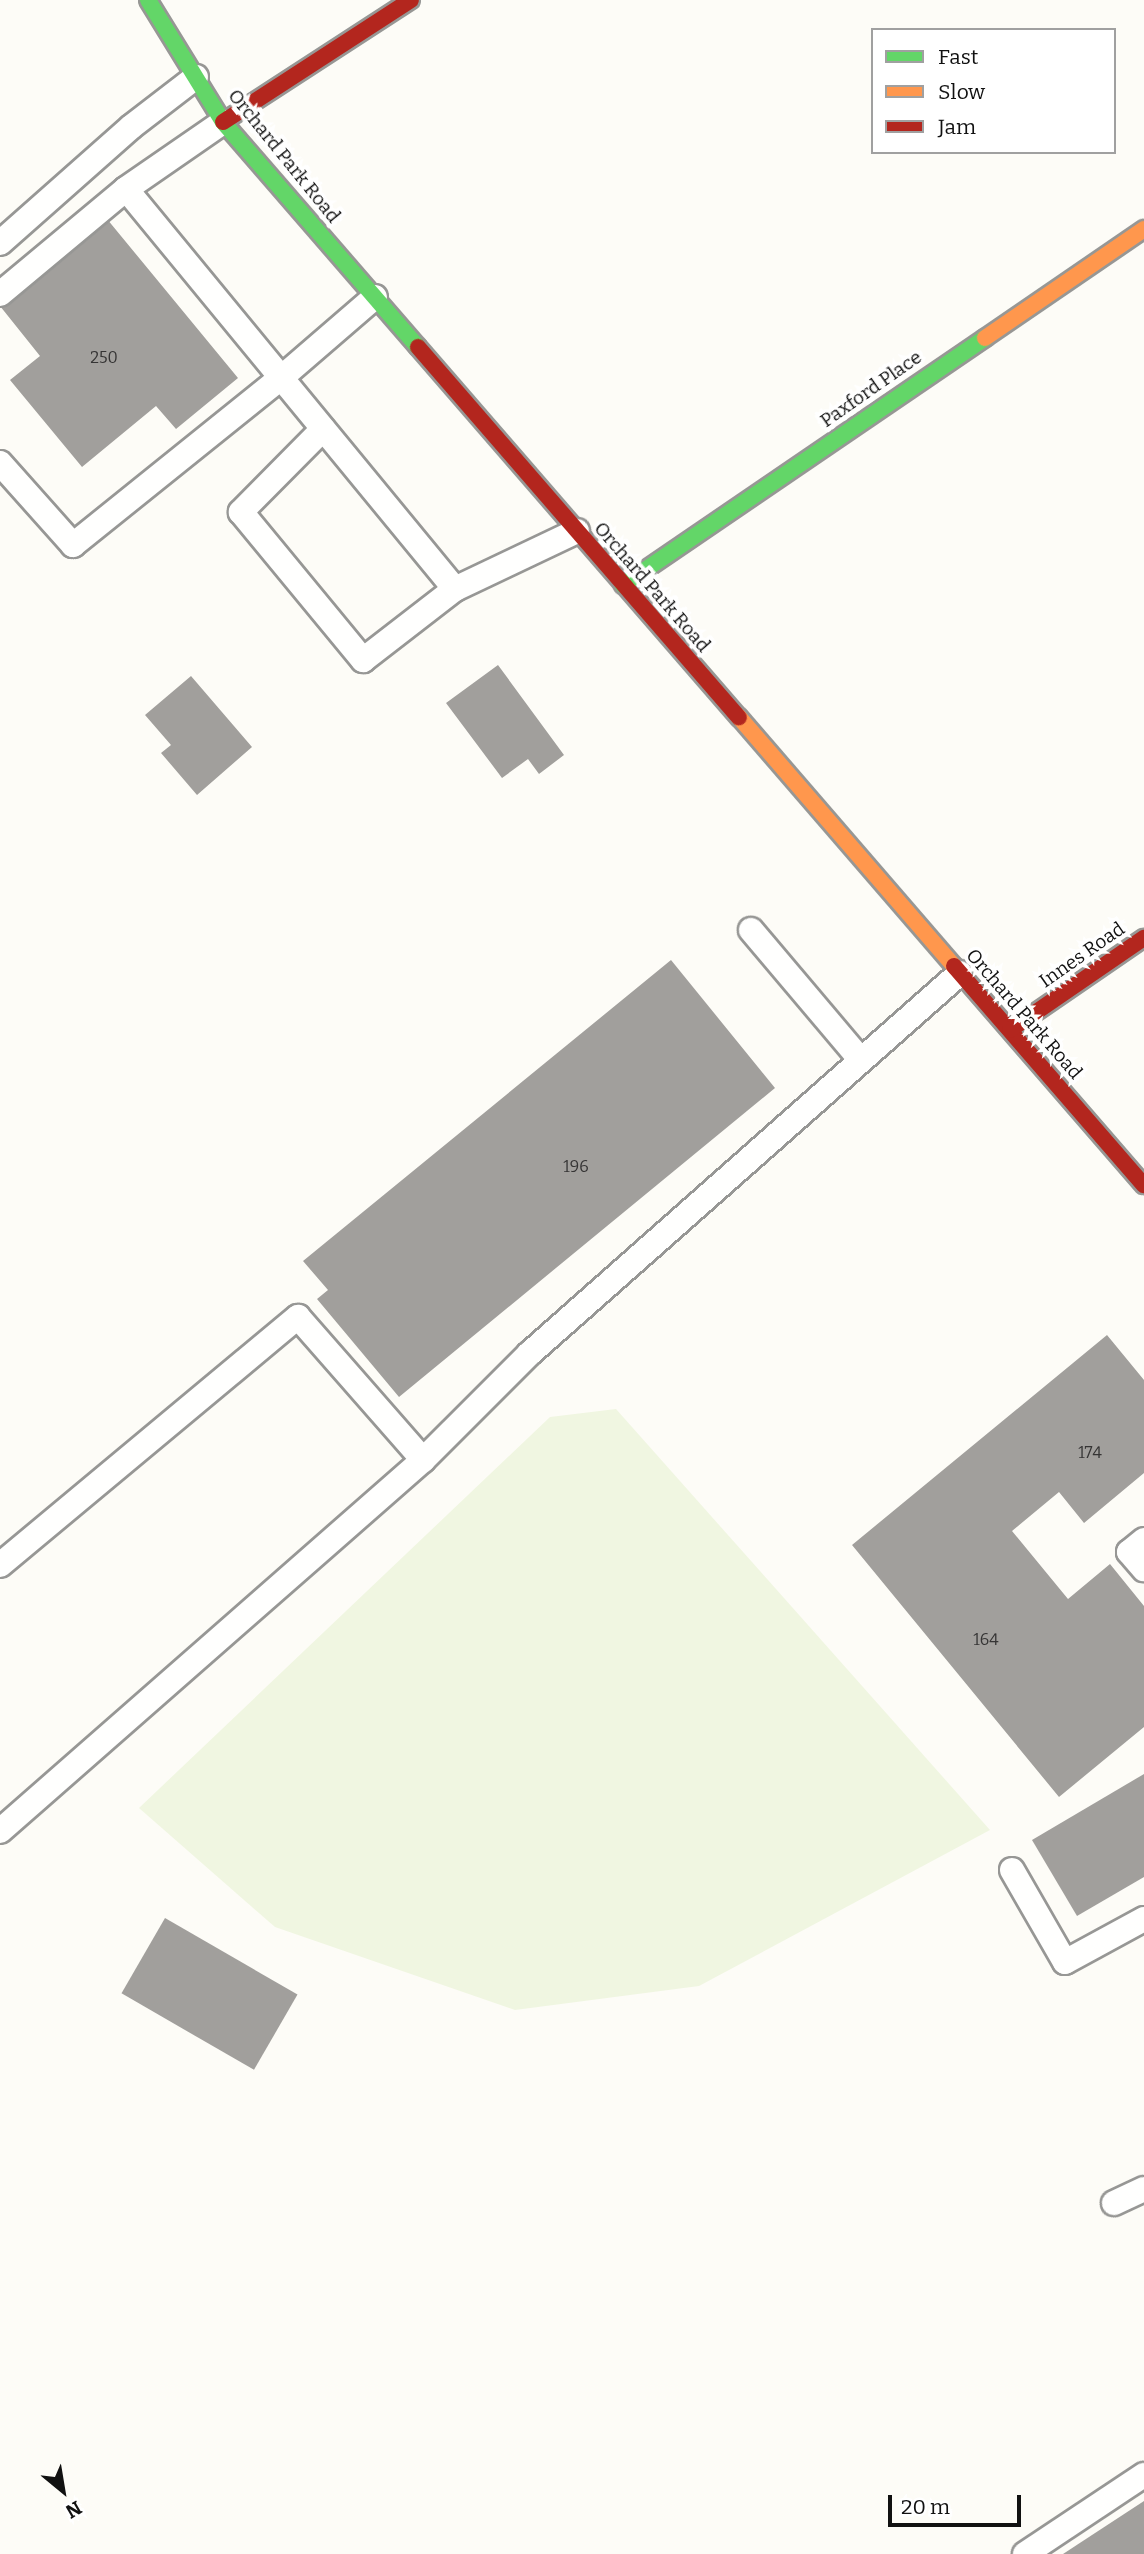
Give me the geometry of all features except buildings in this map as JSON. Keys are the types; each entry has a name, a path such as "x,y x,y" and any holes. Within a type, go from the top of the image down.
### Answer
{"main road":[{"name":"Orchard Park Road","path":"148,0 223,122 1144,1185"},
{"path":"223,122 411,0"},
{"name":"Paxford Place","path":"623,585 1144,229"},
{"name":"Innes Road","path":"1010,1030 1144,938"}],"lane":[{"path":"0,243 131,127 196,77"},
{"path":"0,293 126,189 223,122"},
{"path":"126,189 455,589"},
{"path":"0,463 73,545 281,378 375,298"},
{"path":"323,429 241,512 363,660 455,589 577,531"},
{"path":"751,930 860,1060"},
{"path":"0,1831 423,1460 529,1354 960,973"},
{"path":"0,1565 298,1317 423,1460"},
{"path":"1144,1540 1129,1552 1144,1569"},
{"path":"1012,1870 1065,1962 1144,1919"},
{"path":"1114,2203 1144,2189"},
{"path":"1025,2554 1144,2475"}],"green space":[{"path":"616,1409 990,1830 699,1986 515,2010 275,1927 139,1808 550,1417"}],"traffic: fast":[{"path":"148,0 223,122 418,347"},
{"path":"623,585 985,338"}],"traffic: slow":[{"path":"985,338 1144,229"},
{"path":"739,717 954,966"}],"traffic: jam":[{"path":"223,122 411,0"},
{"path":"418,347 739,717"},
{"path":"1010,1030 1144,938"},
{"path":"954,966 1144,1185"}]}
